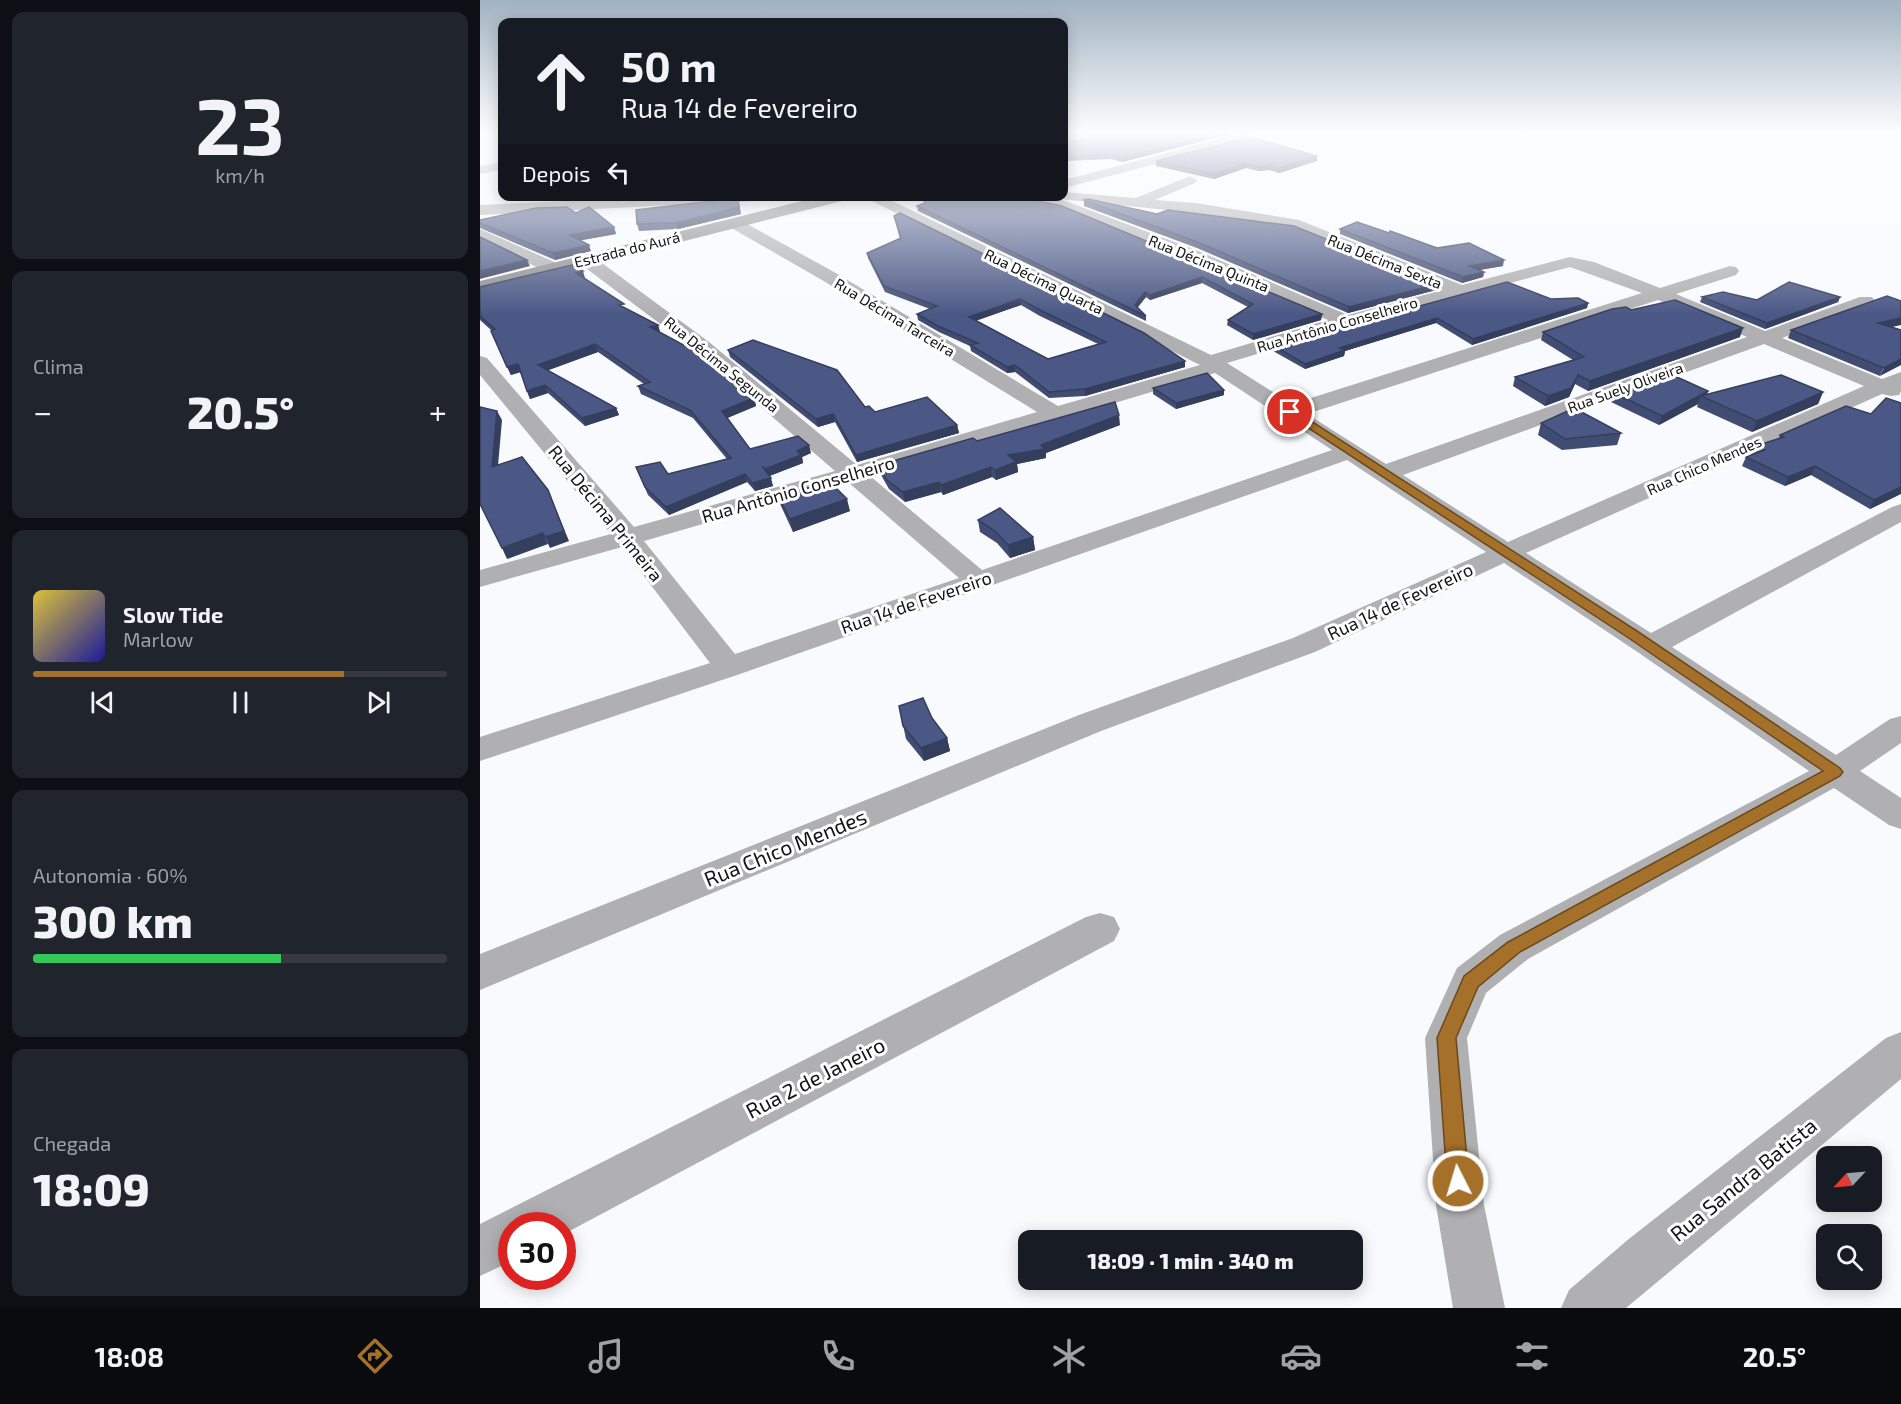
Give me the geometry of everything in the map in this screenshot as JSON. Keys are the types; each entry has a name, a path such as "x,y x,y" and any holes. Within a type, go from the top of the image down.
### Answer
{"street":[{"path":"1136,202 1158,193"},
{"name":"Rua Décima Sexta","path":"1068,196 1196,208 1293,223 1458,290"},
{"path":"480,210 670,201"},
{"name":"Estrada do Aurá","path":"480,287 824,201"},
{"name":"Rua Décima Quarta","path":"879,201 1214,364 1650,646 1901,816"},
{"name":"Rua Décima Quinta","path":"1050,201 1190,254 1346,321"},
{"name":"Rua Décima Tarceira","path":"734,223 828,276 1055,414"},
{"path":"480,234 553,268"},
{"name":"Rua Décima Segunda","path":"585,259 702,346 855,473 979,581"},
{"name":"Rua Antônio Conselheiro","path":"480,579 1055,414 1346,321 1570,262 1588,266 1660,294"},
{"path":"1290,412 1730,271"},
{"path":"1660,294 1763,338 1894,386"},
{"name":"Rua Suely Oliveira","path":"1385,473 1866,301"},
{"name":"Rua Décima Primeira","path":"480,362 627,536 729,667"},
{"name":"Rua Chico Mendes","path":"1507,552 1894,386"},
{"name":"Rua 14 de Fevereiro","path":"480,749 729,667 1351,452"},
{"path":"1650,646 1901,512"},
{"name":"Rua 14 de Fevereiro","path":"1090,723 1304,645 1507,552"},
{"name":"Rua Chico Mendes","path":"480,972 1090,723"},
{"path":"1479,1308 1460,1205 1446,1038 1471,981 1514,947 1835,772 1901,727"},
{"name":"Rua 2 de Janeiro","path":"556,1212 1100,929"},
{"name":"Rua Sandra Batista","path":"1587,1308 1901,1052"},
{"path":"480,1251 498,1241"}],"building":[{"path":"1084,200 1157,214 1168,210 1294,226 1437,284 1349,307 1197,242"},
{"path":"712,201 738,201 739,207 676,223 637,224 636,210"},
{"path":"924,201 1038,201 1062,206 1322,314 1253,334 1228,320 1253,304 1202,277 1150,295 1145,292 1135,305 1146,316 917,206 925,203"},
{"path":"567,207 576,213 589,207 614,227 570,235 589,245 553,253 480,223 480,220 536,208"},
{"path":"900,213 1144,333 1185,361 1085,389 1049,392 1015,365 1007,367 970,345 978,343 938,326 917,314 937,306 884,286 867,253 901,238 894,216","holes":["1020,299 1106,342 1048,359 969,317"]},
{"path":"1357,222 1437,248 1469,243 1504,260 1469,266 1484,272 1463,277 1340,229"},
{"path":"480,237 527,260 480,271"},
{"path":"572,265 583,271 576,273 624,304 619,305 658,325 650,327 706,357 754,398 722,411 750,449 798,436 809,445 797,451 801,455 765,469 762,466 771,478 752,483 745,474 666,507 645,487 636,467 660,462 668,474 731,458 690,410 638,386 650,382 595,344 538,365 616,408 582,418 545,385 527,391 518,364 507,367 491,331 495,329 480,316 480,287"},
{"path":"1507,282 1551,299 1578,298 1588,303 1473,339 1437,318 1339,348 1345,350 1305,364 1274,346"},
{"path":"1789,282 1840,297 1767,323 1702,297 1723,292 1757,300"},
{"path":"1887,296 1901,301 1901,318 1878,323 1901,330 1901,359 1884,368 1791,330"},
{"path":"1675,300 1743,328 1590,381 1578,375 1571,388 1548,396 1515,377 1584,357 1543,332 1612,309 1626,307 1631,310"},
{"path":"753,340 837,370 865,407 869,406 875,412 927,397 957,425 856,455 833,414 816,419 728,350"},
{"path":"1207,373 1224,390 1176,403 1153,388"},
{"path":"1668,373 1708,391 1662,416 1614,393"},
{"path":"1781,375 1823,392 1757,421 1701,396"},
{"path":"1886,398 1901,403 1901,487 1874,500 1815,466 1788,477 1746,457 1765,450 1755,446 1784,437 1780,435 1846,406 1871,414"},
{"path":"1115,402 1119,415 1041,445 1045,449 1008,455 1016,462 995,470 991,467 941,485 939,482 903,492 887,480 879,465 973,438 977,441"},
{"path":"480,407 497,411 492,467 522,457 548,490 564,531 545,537 543,533 502,548 480,504"},
{"path":"1574,408 1621,433 1565,439 1541,423"},
{"path":"831,483 847,499 790,519 777,494"},
{"path":"1000,508 1033,537 1008,545 995,531 978,520"},
{"path":"923,698 932,718 947,738 921,748 903,726 899,706"}],"route":[{"path":"1290,412 1632,634 1835,772 1514,947 1471,981 1446,1038 1458,1181"}]}
